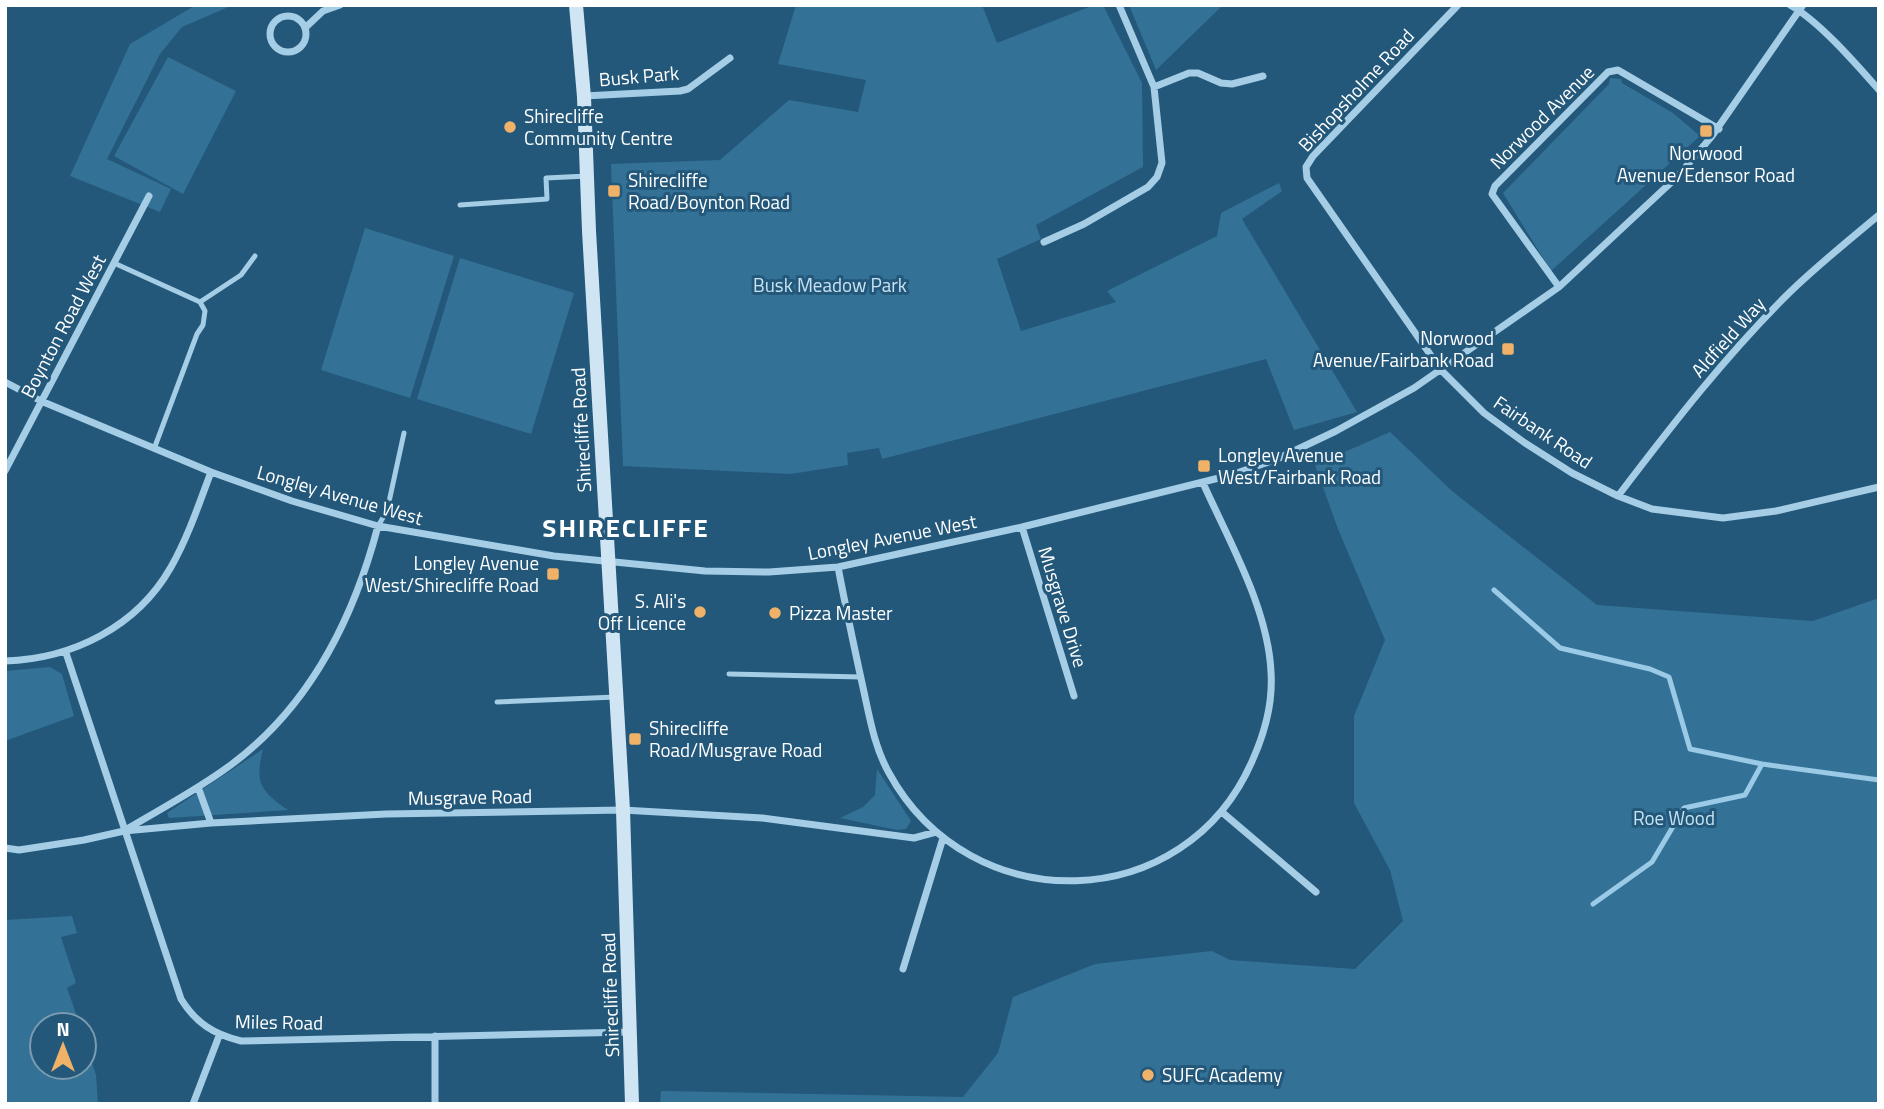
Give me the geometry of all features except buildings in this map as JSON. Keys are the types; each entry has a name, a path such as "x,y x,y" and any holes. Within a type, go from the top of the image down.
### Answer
{"street":[{"path":"305,28 297,19 281,18 272,26 272,43 281,51 296,50 305,38 305,28 323,11 340,5"},
{"name":"Shirecliffe Road","path":"576,5 584,97 623,810 632,1104"},
{"path":"1044,242 1084,224 1148,187 1157,177 1162,163 1154,87 1119,5"},
{"name":"Bishopsholme Road","path":"1306,167 1313,156 1458,5"},
{"path":"1790,5 1801,8 1879,90"},
{"path":"1441,370 1559,287 1678,176 1719,129 1801,8"},
{"name":"Busk Park","path":"584,97 688,89 730,58"},
{"name":"Norwood Avenue","path":"1559,287 1492,194 1495,186 1608,72 1618,70 1719,129"},
{"path":"1154,87 1189,73 1198,73 1221,83 1232,84 1263,76"},
{"name":"Fairbank Road","path":"1306,167 1307,178 1441,370 1484,413 1572,473 1652,509 1723,518 1776,511 1879,486"},
{"name":"Boynton Road West","path":"5,471 149,196"},
{"name":"Aldfield Way","path":"1618,496 1676,419 1766,317 1791,291 1879,215"},
{"name":"Longley Avenue West","path":"5,382 41,401 153,450 292,501 378,526 474,544 608,563 769,572 838,568 1203,483 1277,459 1374,410 1441,370"},
{"path":"5,661 34,660 66,653 100,636 131,615 151,595 170,569 211,472"},
{"path":"838,568 876,743 889,773 912,807 943,838 971,857 1006,872 1072,882 1104,879 1135,871 1164,859 1188,844 1223,813 1245,780 1260,743 1269,709 1271,672 1266,635 1251,592 1203,483"},
{"path":"124,831 232,764 258,743 285,713 316,673 338,636 354,603 378,526"},
{"name":"Musgrave Drive","path":"1022,527 1074,696"},
{"name":"Miles Road","path":"66,653 181,999 190,1014 219,1035 241,1041 631,1032"},
{"path":"198,787 212,823"},
{"name":"Musgrave Road","path":"5,848 19,850 124,831 212,823 386,814 623,810 762,818 914,838 936,832"},
{"path":"1223,813 1316,892"},
{"path":"903,969 943,838"},
{"path":"193,1104 219,1035"},
{"path":"435,1035 435,1104"}],"lane":[{"path":"460,205 547,199 546,178 587,176"},
{"path":"200,302 242,275 255,256"},
{"path":"114,262 200,302 205,311 203,325 197,334 153,450"},
{"path":"378,526 387,511 404,433"},
{"path":"729,674 861,677"},
{"path":"497,702 616,697"}],"green space":[{"path":"196,5 233,5 182,27 160,54 107,159 171,189 160,212 70,176 130,44"},
{"name":"Busk Meadow Park","path":"796,5 982,5 997,43 1094,5 1103,5 1142,83 1143,167 1036,225 1041,239 997,259 1021,331 1116,302 1107,291 1217,236 1221,213 1279,183 1282,191 1242,219 1357,412 1294,430 1266,359 882,459 879,448 847,453 848,465 791,474 623,466 611,164 720,160 789,100 858,112 866,80 778,64"},
{"path":"1129,5 1223,5 1156,70"},
{"path":"168,57 236,91 183,194 114,156"},
{"path":"1610,78 1621,79 1622,83 1673,113 1700,136 1551,271 1503,193 1609,84"},
{"path":"365,228 454,256 410,398 321,370"},
{"path":"460,258 574,293 531,434 417,399"},
{"name":"Roe Wood","path":"1390,432 1452,491 1597,605 1813,621 1879,598 1879,1104 660,1104 661,1091 963,1097 998,1053 1013,997 1095,964 1212,951 1230,960 1355,969 1403,921 1390,870 1354,803 1354,716 1385,640 1338,529 1315,465"},
{"path":"50,667 62,674 74,716 5,741 5,671"},
{"path":"263,749 259,770 262,784 271,797 288,810 169,818 167,813"},
{"path":"877,769 911,821 906,829 897,830 840,818 863,807 875,795"},
{"path":"72,916 77,933 61,937 76,983 67,988 75,1011 28,1011 28,1081 96,1081 98,1104 5,1104 5,920"}],"waterway":[{"path":"1494,590 1560,648 1650,669 1669,677 1690,749 1762,764 1879,780"},
{"path":"1593,904 1652,862 1684,808 1745,795 1762,764"}],"place":[{"name":"Shirecliffe Community Centre","path":"510,127"},
{"name":"Norwood Avenue/Edensor Road","path":"1706,131"},
{"name":"Shirecliffe Road/Boynton Road","path":"614,191"},
{"name":"Norwood Avenue/Fairbank Road","path":"1508,349"},
{"name":"Longley Avenue West/Fairbank Road","path":"1204,466"},
{"name":"Longley Avenue West/Shirecliffe Road","path":"553,574"},
{"name":"S. Ali's Off Licence","path":"700,612"},
{"name":"Pizza Master","path":"775,613"},
{"name":"Shirecliffe Road/Musgrave Road","path":"635,739"},
{"name":"SUFC Academy","path":"1148,1075"}],"district":[{"name":"SHIRECLIFFE","path":"626,528"}]}
